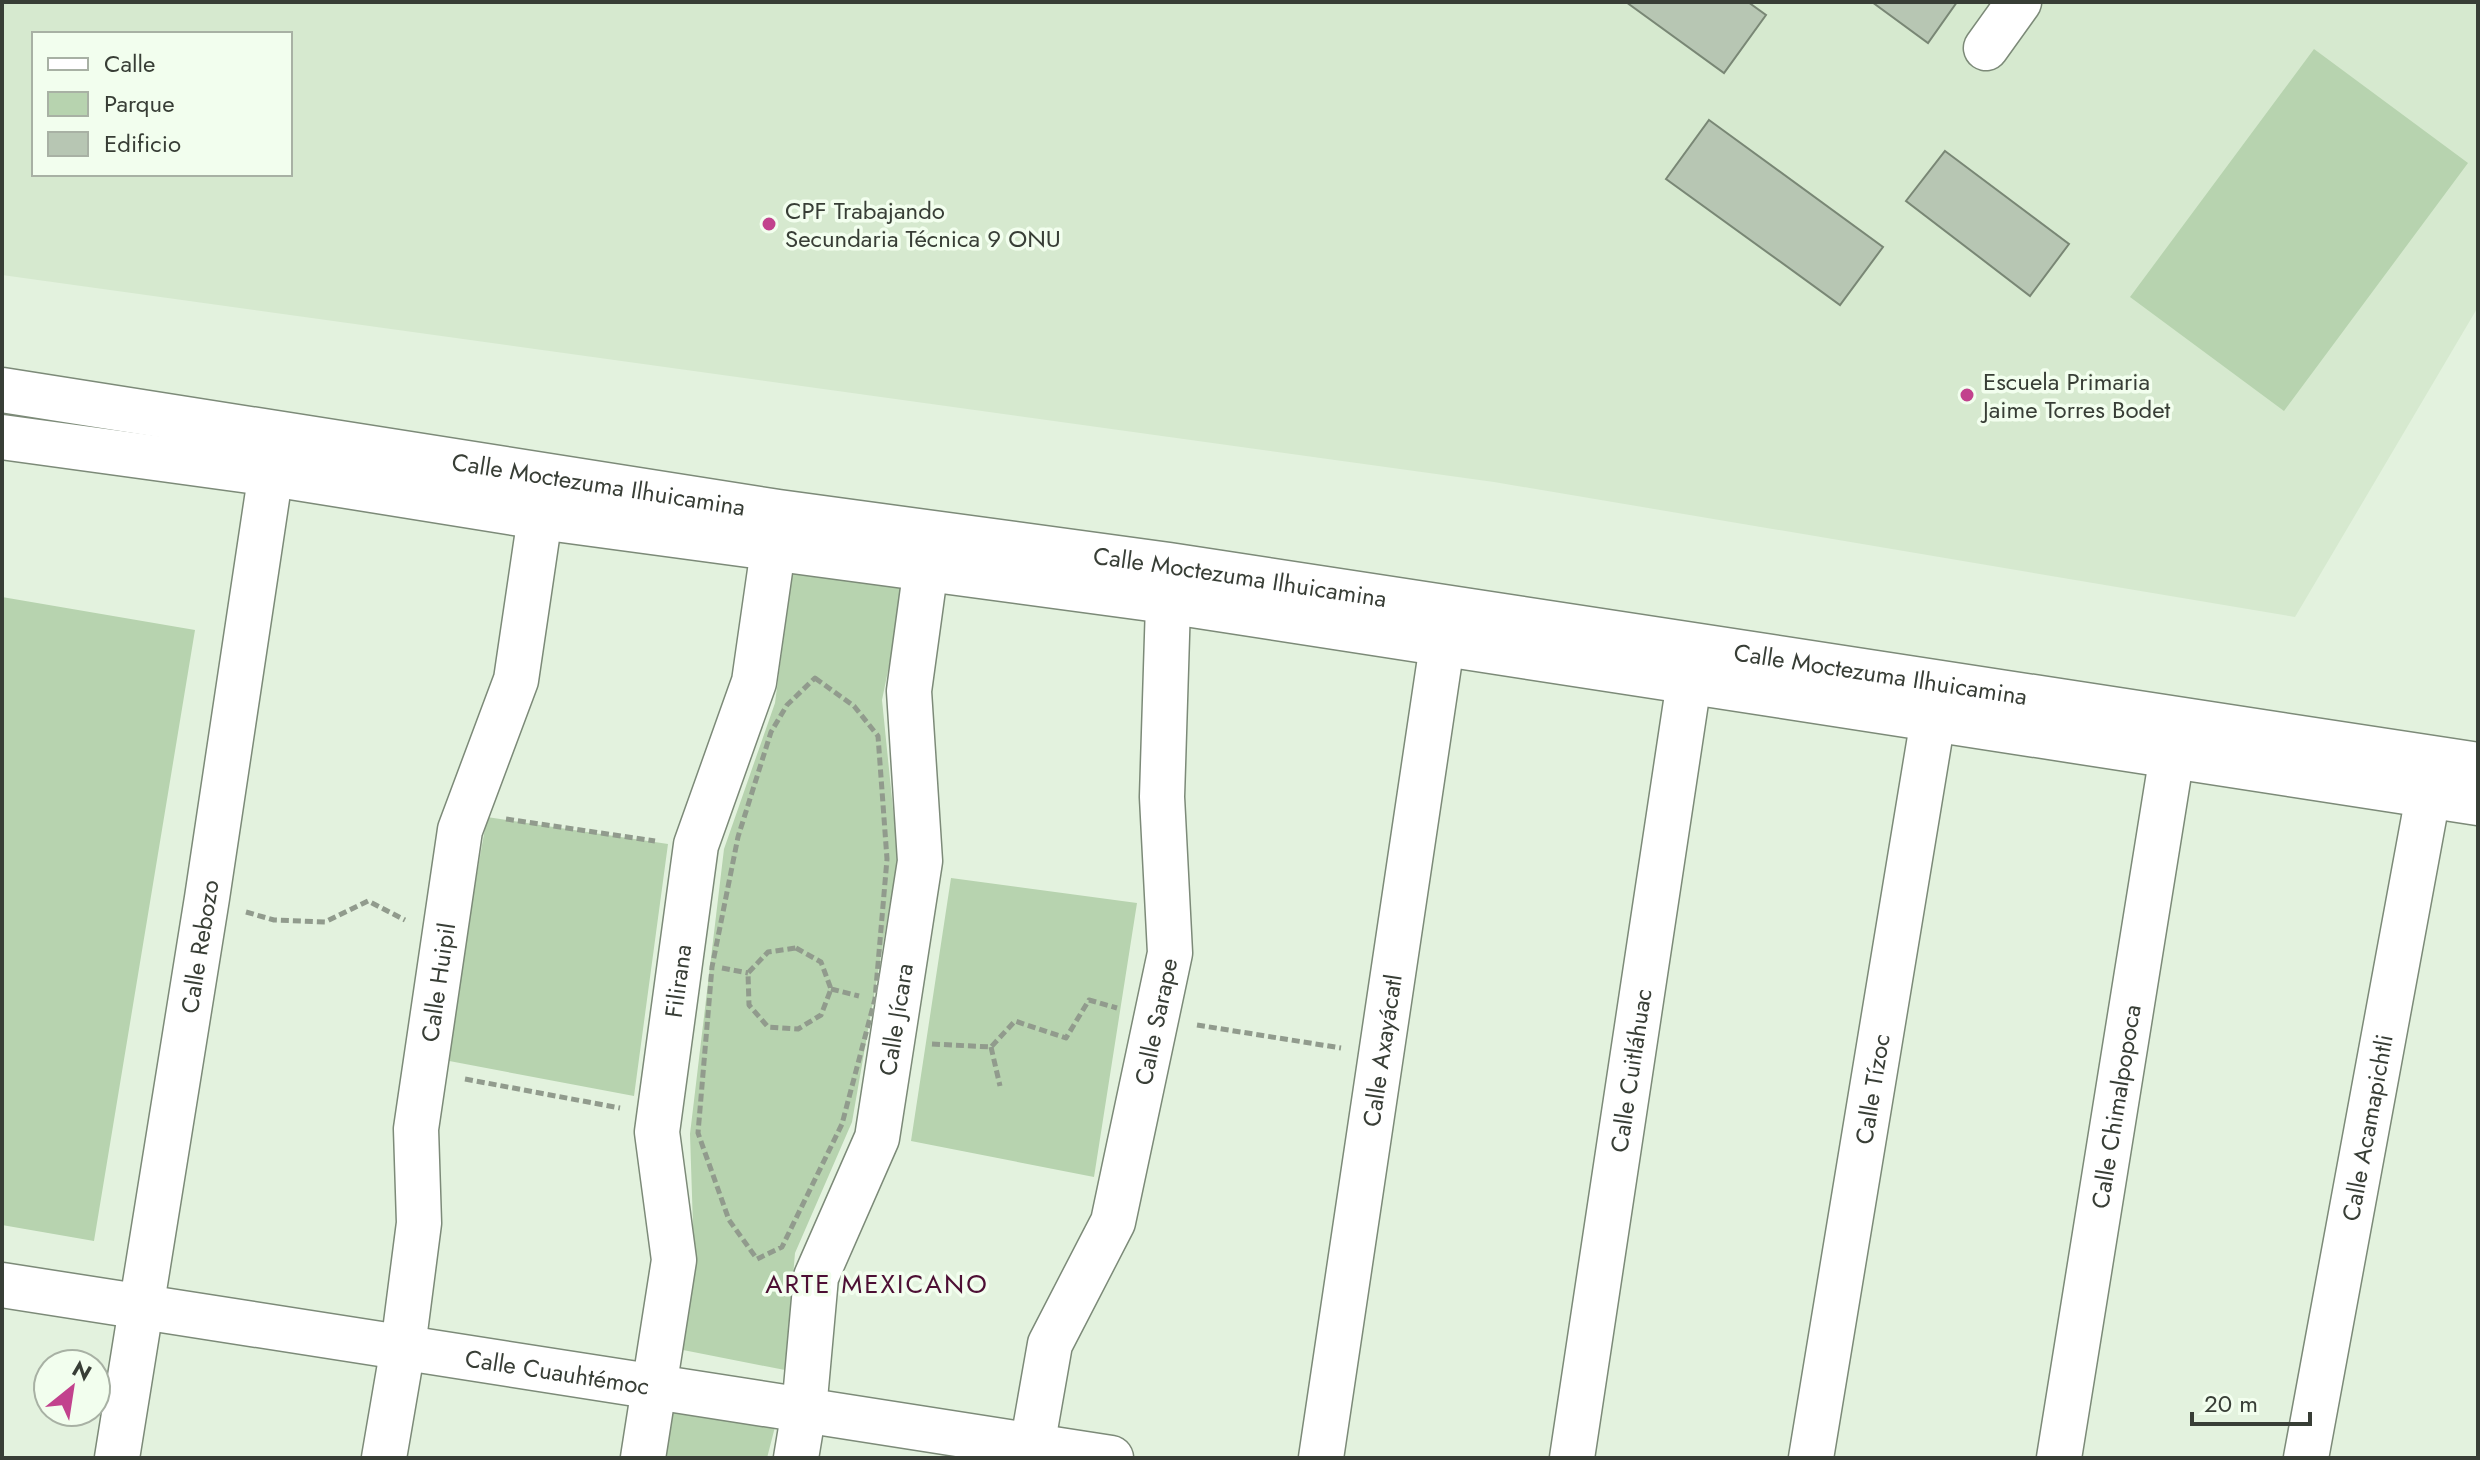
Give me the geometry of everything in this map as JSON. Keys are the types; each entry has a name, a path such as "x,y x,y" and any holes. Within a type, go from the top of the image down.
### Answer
{"street":[{"path":"1986,48 2019,2"},
{"name":"Calle Moctezuma Ilhuicamina","path":"2,390 540,517 776,531 926,567 1168,583 1442,645 2478,803"},
{"name":"Calle Moctezuma Ilhuicamina","path":"2,437 274,453 776,531 2478,765"},
{"name":"Calle Rebozo","path":"117,1458 207,898 274,453"},
{"name":"Calle Huipil","path":"384,1458 403,1347 419,1223 416,1129 460,830 516,680 540,517"},
{"name":"Filirana","path":"643,1458 674,1260 657,1132 696,845 754,682 776,531"},
{"name":"Calle Jícara","path":"796,1458 804,1410 816,1277 877,1138 920,861 909,691 926,567"},
{"name":"Calle Sarape","path":"1031,1452 1050,1344 1113,1222 1170,953 1162,797 1168,583"},
{"name":"Calle Axayácatl","path":"1321,1458 1442,645"},
{"name":"Calle Cuitláhuac","path":"1572,1458 1689,682"},
{"name":"Calle Tízoc","path":"1811,1458 1933,719"},
{"name":"Calle Chimalpopoca","path":"2059,1458 2172,755"},
{"name":"Calle Acamapichtli","path":"2306,1458 2428,796"},
{"name":"Calle Cuauhtémoc","path":"2,1285 804,1410 1031,1452 1111,1458"}],"path":[{"path":"815,678 854,706 878,736 887,859 875,999 842,1124 782,1247 757,1259 729,1220 698,1133 712,967 738,837 771,732 787,705 815,678"},
{"path":"466,813 696,845"},
{"path":"207,898 274,920 325,922 368,901 443,941"},
{"path":"796,948 821,962 831,989 821,1015 798,1029 768,1027 749,1005 748,973 768,952 796,948"},
{"path":"712,967 748,973"},
{"path":"831,989 875,999"},
{"path":"991,1047 1015,1021 1066,1038 1089,1000 1156,1019 1382,1054"},
{"path":"891,1041 991,1047"},
{"path":"991,1047 1000,1086"},
{"path":"425,1071 642,1112 659,1118"}],"shaded area":[{"path":"2,2 2478,2 2478,307 2295,617 1494,482 2,275"}],"green space":[{"path":"2314,49 2468,163 2284,411 2130,297"},
{"path":"792,573 906,583 882,700 898,858 852,1122 795,1253 785,1370 678,1349 694,1257 690,1134 724,849 775,703"},
{"path":"2,597 195,630 94,1241 2,1225"},
{"path":"487,817 668,844 634,1096 444,1060"},
{"path":"951,878 1137,903 1094,1177 911,1141"},
{"path":"671,1402 776,1423 767,1458 659,1458"}],"building":[{"path":"1626,2 1748,2 1766,15 1724,73"},
{"path":"1872,2 1957,2 1928,43"},
{"path":"1709,120 1883,247 1840,305 1666,179"},
{"path":"1945,151 2069,244 2030,296 1906,201"}],"place":[{"name":"CPF Trabajando Secundaria Técnica 9 ONU","path":"769,224"},
{"name":"Escuela Primaria Jaime Torres Bodet","path":"1967,395"}],"district":[{"name":"ARTE MEXICANO","path":"877,1284"}]}
